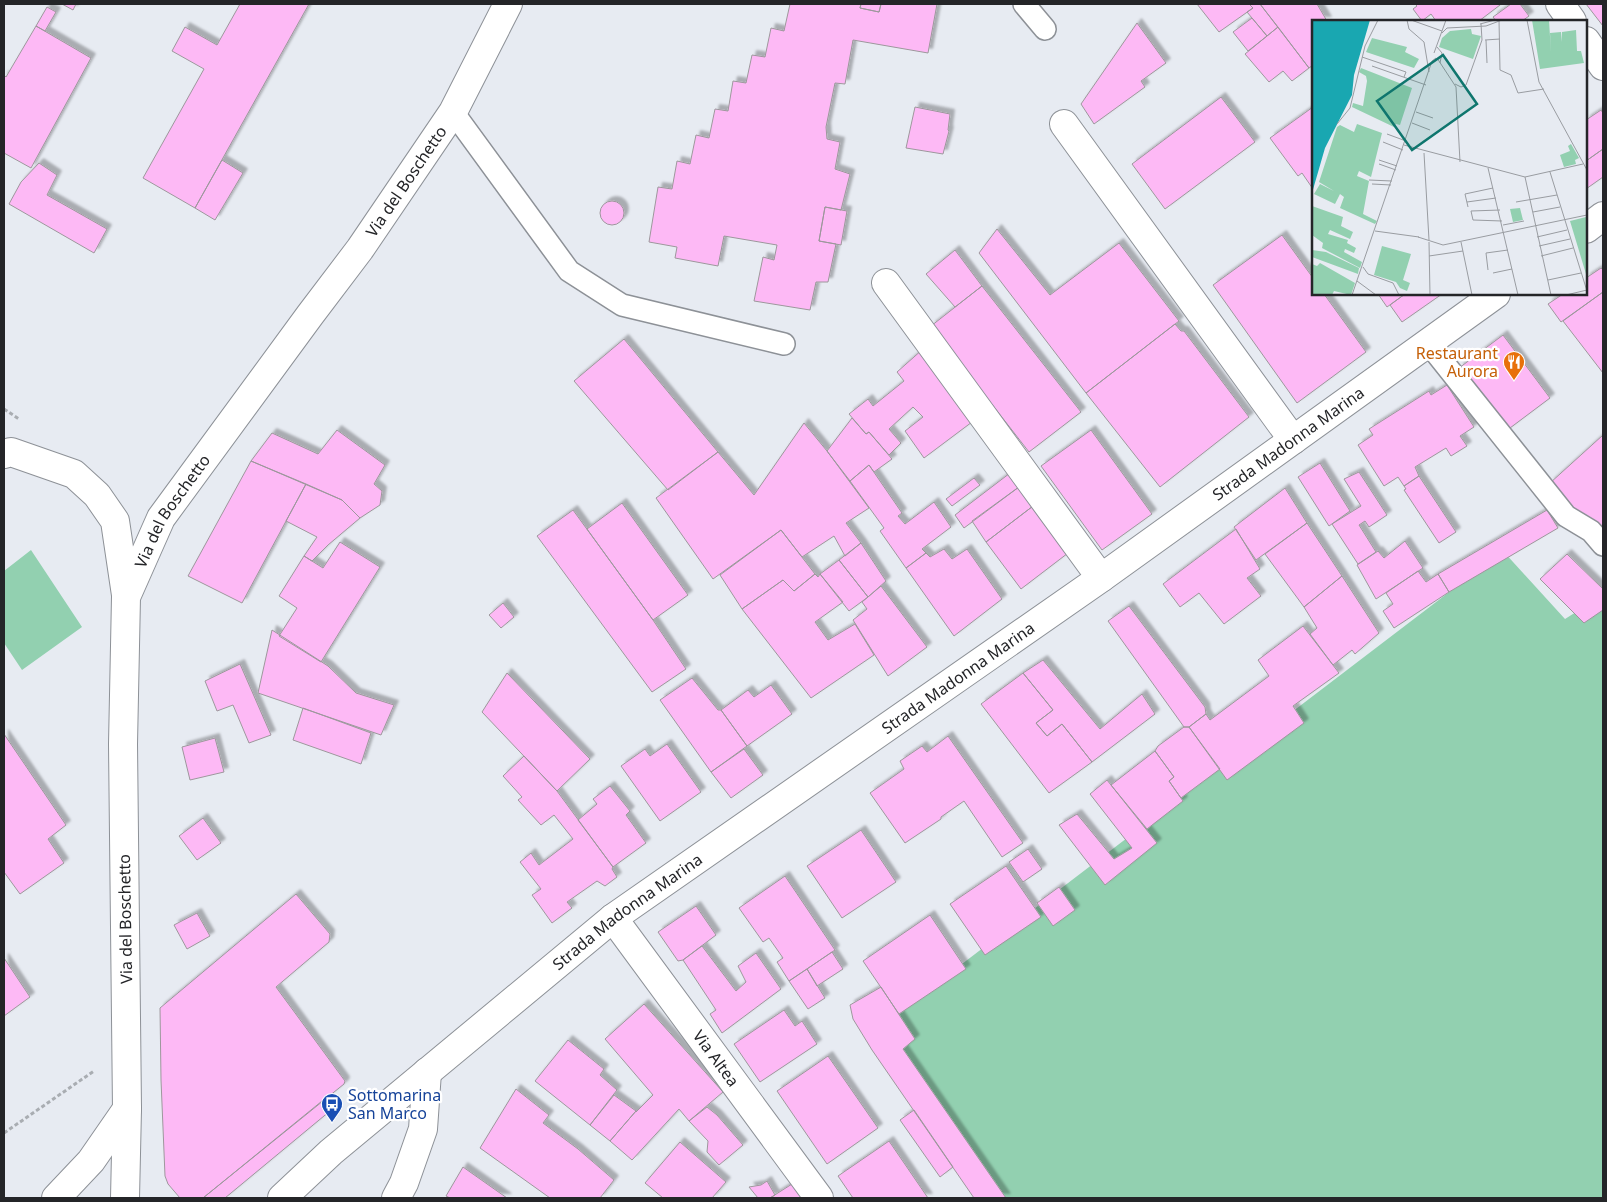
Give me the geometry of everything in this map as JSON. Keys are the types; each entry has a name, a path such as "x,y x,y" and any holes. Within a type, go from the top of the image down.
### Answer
{"street":[{"name":"Via del Boschetto","path":"125,1198 128,1109 123,744 126,596 161,518 292,338 360,249 453,112 508,4"},
{"path":"1560,4 1571,20"},
{"path":"1587,42 1603,66"},
{"path":"1064,124 1293,440"},
{"path":"886,284 1101,578"},
{"name":"Strada Madonna Marina","path":"282,1198 331,1152 613,918 1101,578 1495,295"},
{"path":"4,454 11,452 74,474 98,495 115,521 126,596"},
{"name":"Via Altea","path":"613,918 819,1198"},
{"path":"396,1198 404,1183 423,1130 427,1072"},
{"path":"56,1198 91,1161 128,1109"}],"lane":[{"path":"1024,4 1045,29"},
{"path":"453,112 569,271 622,305 784,344"},
{"path":"1428,342 1566,516 1590,531 1603,544"}],"green space":[{"path":"31,550 82,627 22,670 4,643 4,571"},
{"path":"1503,551 1565,619 1603,595 1603,1198 1000,1198 882,1025"}],"building":[{"path":"62,4 76,4 73,10"},
{"path":"240,4 309,4 195,208 143,178 204,69 172,51 185,27 217,45"},
{"path":"790,4 861,4 860,8 879,12 881,4 937,4 928,53 853,40 845,84 835,83 826,127 827,139 840,142 835,169 850,174 841,210 825,207 819,241 836,244 828,282 816,282 810,310 754,301 763,257 774,260 777,245 724,236 718,266 675,258 677,247 649,242 658,187 672,189 677,161 690,164 696,135 709,138 715,109 728,111 733,81 746,83 752,55 765,57 771,28 784,31"},
{"path":"861,4 881,4 879,12 860,8"},
{"path":"1197,4 1249,4 1253,8 1219,32"},
{"path":"1249,4 1260,4 1278,27 1267,36 1247,12 1253,8"},
{"path":"1260,4 1317,4 1326,20 1312,20 1312,66 1309,68"},
{"path":"1415,4 1500,5 1480,20 1435,20 1431,14 1421,20 1413,9 1417,6"},
{"path":"1511,4 1520,4 1529,16 1523,20 1495,20 1493,17"},
{"path":"1586,4 1603,4 1603,26"},
{"path":"47,7 56,12 45,31 36,26"},
{"path":"1252,18 1267,36 1248,51 1233,32"},
{"path":"1137,23 1166,63 1141,81 1145,87 1094,124 1081,104"},
{"path":"36,26 91,58 31,168 4,153 4,75 6,77"},
{"path":"1278,27 1309,68 1292,81 1283,71 1269,82 1245,54"},
{"path":"1221,97 1255,142 1165,209 1132,164"},
{"path":"915,107 950,114 949,131 943,154 906,148"},
{"path":"1312,108 1312,188 1302,173 1298,176 1270,138"},
{"path":"1601,110 1603,113 1603,149 1587,160 1587,119"},
{"path":"1603,149 1603,177 1587,188 1587,160"},
{"path":"222,160 243,173 215,220 195,208"},
{"path":"39,163 57,175 47,195 107,229 94,253 9,204 21,182"},
{"path":"607,201 617,201 624,208 624,218 617,225 607,225 600,218 600,208"},
{"path":"825,207 847,211 841,245 819,241"},
{"path":"997,229 1050,295 1119,243 1179,321 1086,393 979,253"},
{"path":"1282,235 1312,277 1312,295 1325,295 1366,352 1297,403 1213,285"},
{"path":"955,250 982,286 955,307 926,274"},
{"path":"1601,268 1603,270 1603,292 1561,322 1548,304 1562,295 1587,295 1587,277"},
{"path":"982,286 1081,412 1029,452 931,326"},
{"path":"1603,292 1603,373 1563,321"},
{"path":"1379,295 1404,295 1387,307"},
{"path":"1404,295 1441,295 1402,322 1390,305"},
{"path":"1175,324 1181,331 1184,331 1249,417 1160,487 1086,393"},
{"path":"1503,335 1550,398 1506,431 1459,368"},
{"path":"624,339 718,452 668,490 574,381"},
{"path":"923,349 976,419 924,458 905,431 923,417 913,407 889,429 901,443 889,455 869,432 866,434 849,414 868,399 873,406 904,381 897,372"},
{"path":"1447,385 1474,427 1460,436 1467,446 1451,456 1446,448 1415,467 1419,476 1404,486 1398,477 1384,486 1358,445 1373,435 1369,429 1429,391 1431,395"},
{"path":"852,418 866,434 869,432 892,459 874,472 869,465 850,481 827,451"},
{"path":"804,423 869,508 846,523 861,543 845,556 834,536 802,557 781,530 713,579 656,498 718,452 754,495"},
{"path":"337,430 385,465 374,484 382,491 380,505 360,518 342,500 251,461 272,433 318,454"},
{"path":"1091,430 1152,514 1102,550 1041,466"},
{"path":"1603,435 1603,526 1576,515 1550,483"},
{"path":"251,461 306,484 242,603 188,576"},
{"path":"1320,463 1350,511 1329,526 1298,477"},
{"path":"869,465 902,513 898,516 905,524 934,502 951,527 922,549 926,553 906,568 880,531 884,528 850,481"},
{"path":"1014,470 1023,484 964,528 955,515"},
{"path":"1359,472 1387,515 1369,527 1365,521 1359,525 1376,552 1358,564 1332,524 1361,506 1344,479"},
{"path":"1419,476 1456,532 1439,543 1404,490 1406,489 1404,486"},
{"path":"974,478 980,485 952,506 946,499"},
{"path":"306,484 342,500 360,518 312,561 304,556 317,537 286,521"},
{"path":"1023,484 1037,503 986,542 972,521"},
{"path":"1285,488 1307,523 1256,560 1234,527"},
{"path":"622,503 688,595 653,620 587,529"},
{"path":"1037,503 1072,550 1021,589 986,542"},
{"path":"573,510 686,669 652,692 537,536"},
{"path":"1547,510 1558,528 1449,592 1438,574"},
{"path":"1307,523 1342,576 1304,607 1265,554"},
{"path":"1236,529 1260,569 1247,578 1261,596 1224,624 1199,593 1180,607 1163,584"},
{"path":"781,530 815,574 794,591 783,580 742,609 720,575"},
{"path":"1405,541 1423,568 1376,599 1357,565 1378,551 1384,558"},
{"path":"340,542 380,567 321,662 279,636 297,608 279,596 304,556 323,568"},
{"path":"861,543 886,581 868,597 839,560"},
{"path":"944,549 952,559 967,549 1002,599 954,636 906,568 926,553 930,557"},
{"path":"1567,554 1603,589 1603,610 1584,623 1540,579"},
{"path":"839,560 868,597 849,611 820,574"},
{"path":"1418,571 1426,582 1438,574 1449,592 1394,628 1383,611 1393,604 1386,593"},
{"path":"815,574 818,577 820,574 843,602 815,622 828,640 855,624 874,655 811,698 742,609 783,580 794,591"},
{"path":"1342,576 1379,633 1355,654 1352,650 1333,665 1310,634 1317,628 1304,607"},
{"path":"881,586 927,647 888,676 853,620 867,609 862,602"},
{"path":"503,603 514,617 501,628 489,615"},
{"path":"1129,606 1205,707 1206,714 1189,727 1184,727 1108,621"},
{"path":"1303,626 1339,673 1293,706 1304,723 1227,780 1189,727 1206,714 1210,720 1269,676 1258,660"},
{"path":"272,630 328,666 356,693 394,705 381,735 258,693"},
{"path":"1043,660 1100,729 1142,694 1155,714 1092,762 1062,724 1047,736 1036,723 1053,710 1023,673"},
{"path":"240,664 271,735 249,743 233,705 217,711 205,681"},
{"path":"507,673 590,759 557,791 482,712"},
{"path":"1023,673 1053,710 1036,723 1047,736 1062,724 1092,762 1049,793 981,704"},
{"path":"692,678 718,710 721,710 747,746 711,772 660,700"},
{"path":"771,685 792,714 747,746 721,710 748,690 754,697"},
{"path":"303,708 371,733 361,764 293,740"},
{"path":"1184,727 1189,727 1220,769 1181,798 1169,781 1174,777 1155,751 1158,746"},
{"path":"4,734 66,825 48,839 64,863 20,894 4,872"},
{"path":"948,736 1023,843 1002,857 964,801 905,843 870,793 904,769 900,761 922,746 927,752"},
{"path":"215,738 224,772 190,780 182,747"},
{"path":"667,744 701,792 660,821 621,766 645,749 650,756"},
{"path":"744,749 763,775 731,798 711,772"},
{"path":"1155,751 1174,777 1169,781 1183,801 1147,829 1111,785"},
{"path":"524,756 557,791 613,867 612,869 617,877 605,886 597,881 567,902 572,908 552,923 532,895 541,889 520,862 531,853 539,865 573,839 554,815 541,825 518,800 522,797 503,776"},
{"path":"1107,780 1157,843 1105,885 1059,825 1077,814 1114,859 1132,848 1090,794"},
{"path":"610,786 630,811 626,815 646,843 613,867 578,820 597,804 593,799"},
{"path":"203,818 221,843 197,860 179,836"},
{"path":"861,830 896,882 842,918 807,866"},
{"path":"1028,849 1042,869 1023,882 1009,862"},
{"path":"1006,866 1041,917 985,955 950,904"},
{"path":"785,876 835,950 789,981 777,962 783,958 769,938 763,942 739,908"},
{"path":"1059,887 1075,910 1053,926 1037,903"},
{"path":"296,894 330,934 329,942 276,987 345,1081 344,1084 203,1198 180,1198 168,1184 165,1176 160,1008"},
{"path":"696,906 716,935 683,960 678,961 658,932"},
{"path":"197,913 210,936 187,949 174,925"},
{"path":"930,915 966,969 899,1014 863,961"},
{"path":"702,946 736,991 746,982 738,966 756,953 781,989 722,1033 710,1014 716,1010 683,960"},
{"path":"832,952 843,969 817,986 807,969"},
{"path":"4,958 30,997 4,1016"},
{"path":"807,969 825,998 808,1009 789,981"},
{"path":"881,987 915,1039 903,1049 1006,1198 974,1198 872,1050 853,1019 850,1005"},
{"path":"644,1004 723,1092 689,1121 679,1109 632,1160 610,1141 653,1095 605,1039"},
{"path":"784,1010 795,1026 802,1021 817,1044 760,1082 734,1044"},
{"path":"568,1040 604,1069 600,1075 617,1090 590,1125 535,1081"},
{"path":"828,1056 878,1128 827,1164 777,1091"},
{"path":"516,1089 549,1115 543,1123 578,1149 614,1180 600,1198 550,1198 480,1148"},
{"path":"614,1095 636,1111 610,1141 590,1125"},
{"path":"322,1101 330,1111 225,1198 203,1198"},
{"path":"707,1107 717,1115 743,1145 719,1165 707,1152 708,1141 689,1121"},
{"path":"914,1110 953,1167 940,1177 900,1120"},
{"path":"889,1141 928,1198 853,1198 838,1176"},
{"path":"680,1142 726,1182 712,1198 663,1198 645,1183"},
{"path":"463,1167 507,1198 450,1198 446,1196"},
{"path":"803,1177 819,1198 770,1198"},
{"path":"767,1181 775,1195 770,1198 758,1198 749,1187 761,1185"}],"place":[{"name":"Restaurant Aurora","path":"1514,381"},
{"name":"Sottomarina San Marco","path":"332,1123"}]}
